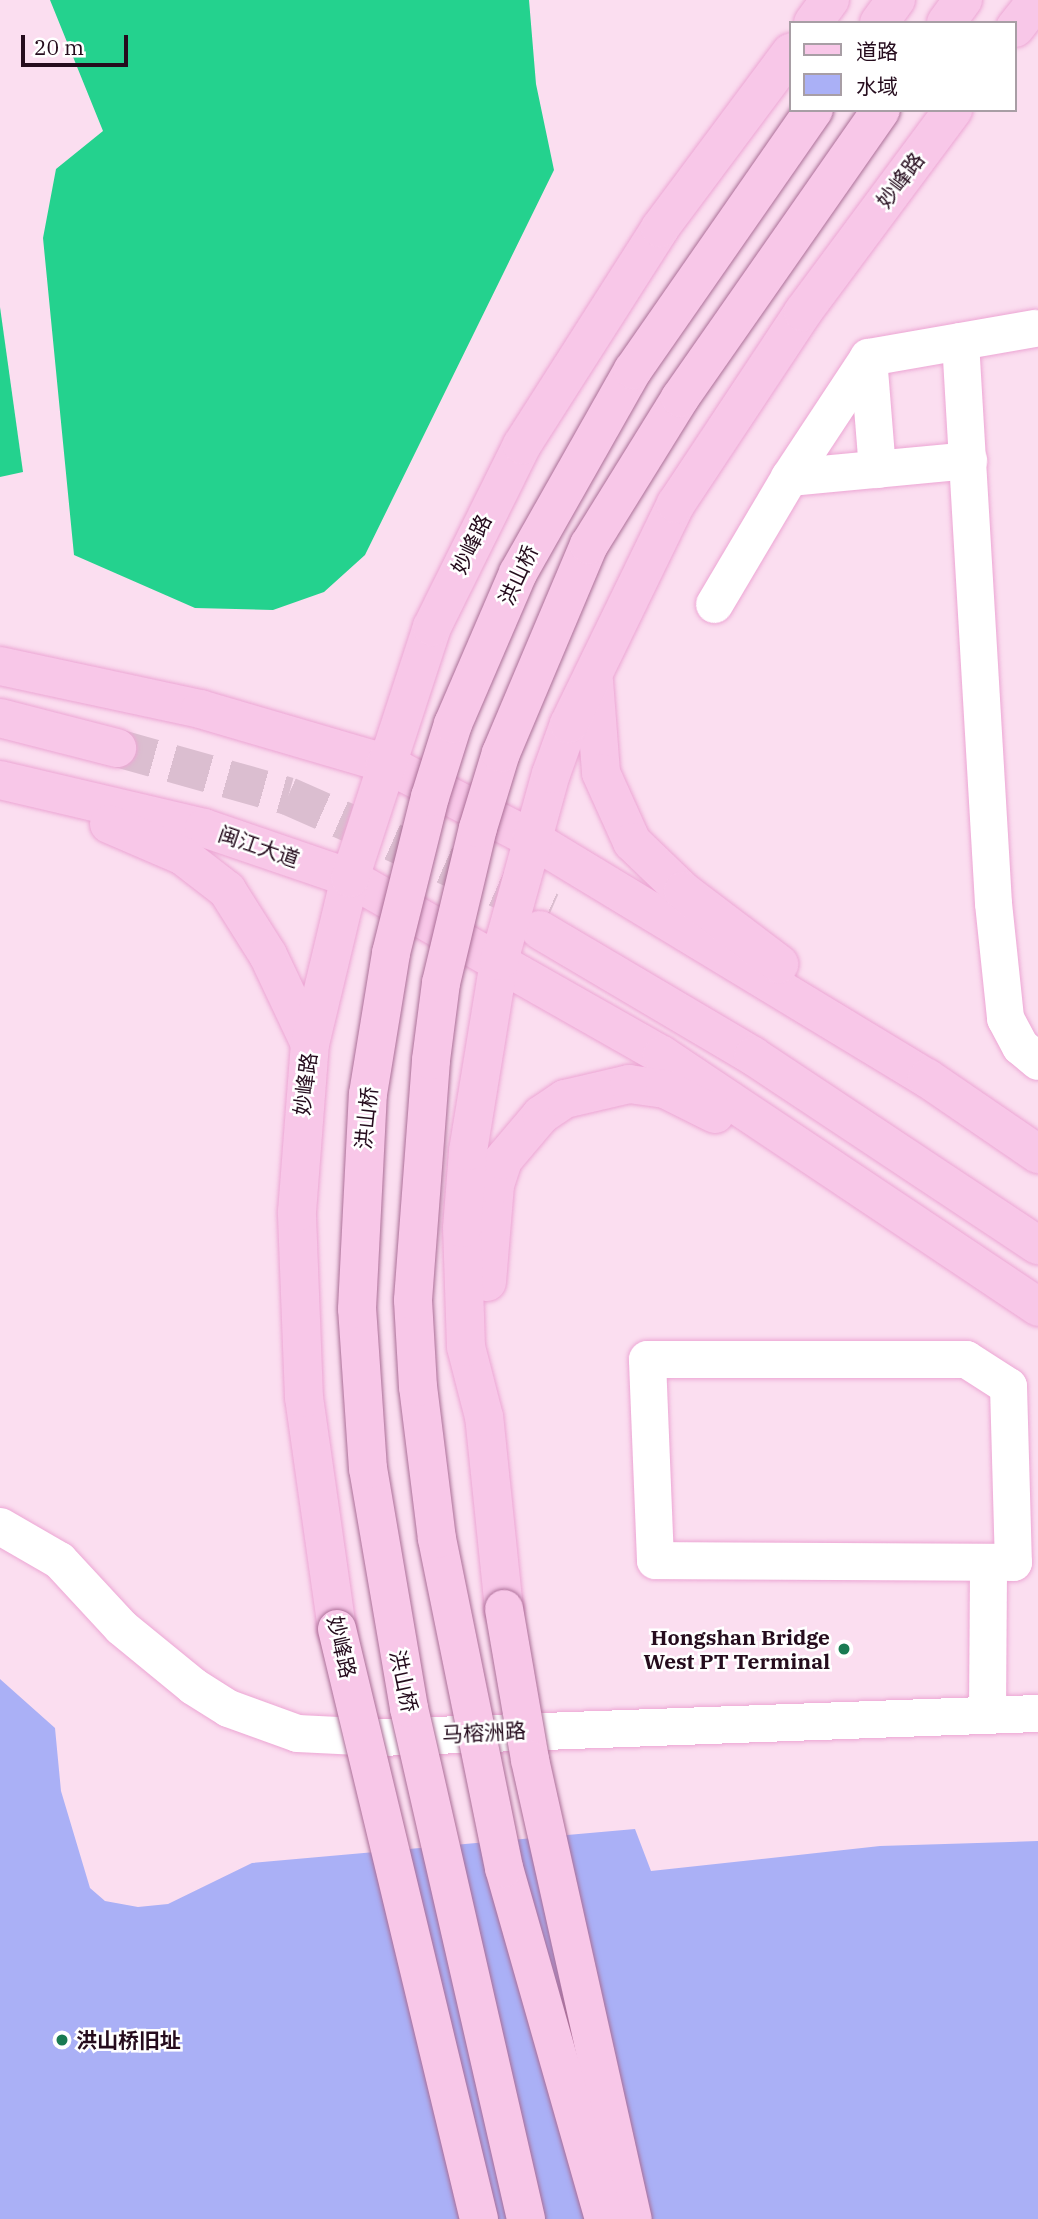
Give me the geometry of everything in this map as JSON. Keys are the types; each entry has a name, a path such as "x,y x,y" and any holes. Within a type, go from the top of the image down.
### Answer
{"main road":[{"path":"814,21 830,0"},
{"path":"880,21 896,0"},
{"path":"947,21 963,0"},
{"path":"1017,25 1037,0"},
{"name":"妙峰路","path":"479,2219 337,1629 304,1398 297,1212 310,1045 350,878 385,763 432,627 522,445 660,228 790,53"},
{"name":"洪山桥","path":"526,2219 409,1708 368,1469 357,1309 368,1094 391,953 430,797 453,724 517,573 633,370 813,112"},
{"path":"604,2219 504,1868 437,1539 418,1387 413,1300 431,1060 458,902 482,815 520,706 589,545 680,398 880,112"},
{"name":"妙峰路","path":"484,1417 467,1347 462,1228 468,1151 499,961 532,839 569,724 683,494 803,312 952,112"},
{"path":"0,666 200,709 385,763 532,839 927,1078"},
{"path":"594,670 594,733 601,773 632,842 683,891 927,1078 1038,1154"},
{"path":"0,718 116,758 0,738"},
{"path":"0,781 161,845 203,869 244,911 310,1045"},
{"name":"闽江大道","path":"0,781 204,828 350,878 499,961 743,1107 827,1171"},
{"path":"1038,1217 546,921 1038,1245"},
{"path":"633,2219 530,1760 504,1609 484,1417 495,1185 503,1160 541,1115 596,1089 629,1084 665,1089 827,1171 1038,1307"}],"street":[{"path":"714,604 789,477 868,356 1035,328"},
{"path":"960,341 993,903 1005,1018 1020,1046 1038,1061"},
{"path":"868,356 877,469"},
{"path":"789,477 968,460"},
{"path":"647,1359 966,1359 1008,1386 1013,1562 988,1562 654,1560 647,1359"},
{"name":"马榕洲路","path":"0,1526 59,1560 139,1643 194,1686 228,1708 297,1733 379,1737 1038,1713"},
{"path":"987,1713 988,1562"}],"green space":[{"path":"50,0 529,0 536,84 554,170 365,555 324,592 273,610 195,608 74,555 43,238 56,169 103,131"},
{"path":"0,307 23,472 0,477"}],"water":[{"path":"0,1679 55,1728 61,1791 90,1888 105,1901 138,1907 168,1904 252,1863 635,1829 651,1871 880,1846 1038,1841 1038,2219 0,2219"}],"tunnel":[{"path":"117,748 288,796 551,912"}],"place":[{"name":"Hongshan Bridge West PT Terminal","path":"844,1649"},
{"name":"洪山桥旧址","path":"62,2040"}]}
